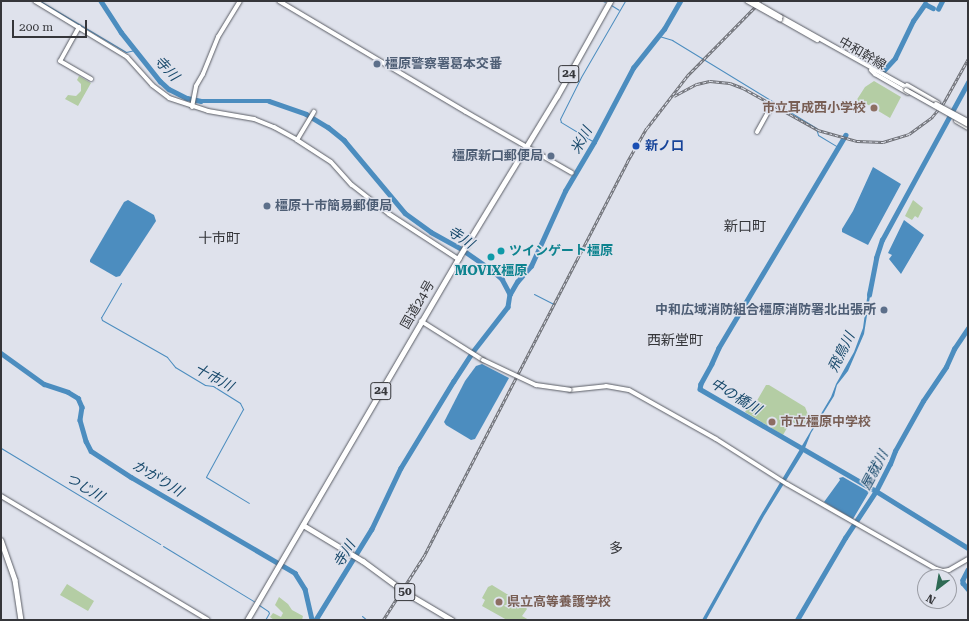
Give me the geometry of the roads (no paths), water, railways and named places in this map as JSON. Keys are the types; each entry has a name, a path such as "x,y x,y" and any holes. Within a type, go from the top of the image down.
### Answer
{"highway":[{"name":"国道24号","path":"247,620 421,321 557,96 610,1"}],"main road":[{"name":"50","path":"302,525 362,560 408,594 452,620"},
{"path":"1,540 15,580 21,620"}],"street":[{"path":"35,1 127,57 163,94 174,101 254,120 274,127 297,140 331,162 352,185 389,214 459,258"},
{"path":"192,105 193,94 218,37 240,1"},
{"path":"279,1 572,173"},
{"name":"中和幹線","path":"747,1 781,18"},
{"name":"中和幹線","path":"753,1 907,89 968,126"},
{"path":"79,27 60,61 91,79"},
{"path":"870,68 884,72 938,102"},
{"path":"870,68 874,74 933,107"},
{"name":"中和幹線","path":"907,89 968,120"},
{"path":"757,132 769,110"},
{"path":"944,110 968,126"},
{"path":"297,140 314,112"},
{"path":"958,118 968,120"},
{"path":"421,321 483,360 536,385 562,390 613,386 635,393 720,442 778,479 939,571 949,570 968,559"},
{"path":"1,496 208,620"}],"water":[{"path":"873,167 901,184 868,245 842,232 842,229 853,211"},
{"path":"128,200 154,215 156,221 120,276 116,277 90,262 90,260 124,202"},
{"path":"904,220 924,235 901,274 889,259 892,255 888,253"},
{"path":"871,290 864,334 848,371 837,385 834,396 811,433 803,453 764,516 706,620 702,620 759,518 831,397 836,384 854,352 863,328 868,291"},
{"path":"482,364 509,378 475,439 471,440 446,425 444,422 465,381 476,366"},
{"path":"843,477 869,492 853,519 824,502 840,480 839,478"}],"waterway":[{"path":"40,1 126,52 135,50"},
{"name":"寺川","path":"101,1 121,32 160,81 169,89 187,98 201,101 269,101 306,114 328,127 344,140 405,213 431,232 463,250 494,272 502,279 510,294 508,307 473,352 454,381 401,468 372,529 316,620"},
{"path":"594,142 561,122 560,119 581,77 625,1"},
{"name":"米川","path":"510,294 517,282 531,266 565,191 594,142 633,68 664,29 680,1"},
{"name":"中の橋川","path":"938,9 942,1"},
{"name":"中の橋川","path":"884,70 895,58 913,21 925,4 933,8"},
{"path":"611,5 619,10"},
{"path":"659,36 672,40 816,128 818,135 838,147"},
{"name":"飛鳥川","path":"869,295 876,258 882,240 968,82"},
{"name":"中の橋川","path":"846,135 719,348 700,389 876,491 968,548"},
{"name":"十市川","path":"121,283 101,317 102,320 167,357 175,367 205,385 213,386 240,403 243,409 206,477 249,503"},
{"path":"534,294 554,304"},
{"name":"屋就川","path":"797,620 845,538 876,491 895,451 923,401 946,367 954,349 968,328"},
{"name":"かがり川","path":"1,353 44,384 68,392 78,398 82,407 80,420 86,441 91,451 131,477 295,573 305,589 312,620"},
{"name":"つじ川","path":"1,448 160,544"},
{"name":"つじ川","path":"163,546 255,602"},
{"name":"中の橋川","path":"968,570 963,580 963,583 968,589"},
{"name":"つじ川","path":"259,605 269,613 265,620"},
{"path":"362,616 367,620"}],"railway":[{"path":"383,620 424,556 627,162 647,128 687,76 761,1"},
{"path":"674,96 697,84 710,81 730,83 743,88 818,130 857,141 883,142 909,134 932,117 943,104 968,59"}],"place":[{"name":"橿原警察署葛本交番","path":"377,64"},
{"name":"市立耳成西小学校","path":"874,108"},
{"name":"新ノ口","path":"636,146"},
{"name":"橿原新口郵便局","path":"551,156"},
{"name":"橿原十市簡易郵便局","path":"267,206"},
{"name":"ツインゲート橿原","path":"501,251"},
{"name":"MOVIX橿原","path":"491,257"},
{"name":"中和広域消防組合橿原消防署北出張所","path":"884,310"},
{"name":"市立橿原中学校","path":"772,422"},
{"name":"県立高等養護学校","path":"499,602"}],"district":[{"name":"新口町","path":"745,226"},
{"name":"十市町","path":"219,238"},
{"name":"西新堂町","path":"675,340"},
{"name":"多","path":"616,548"}]}
